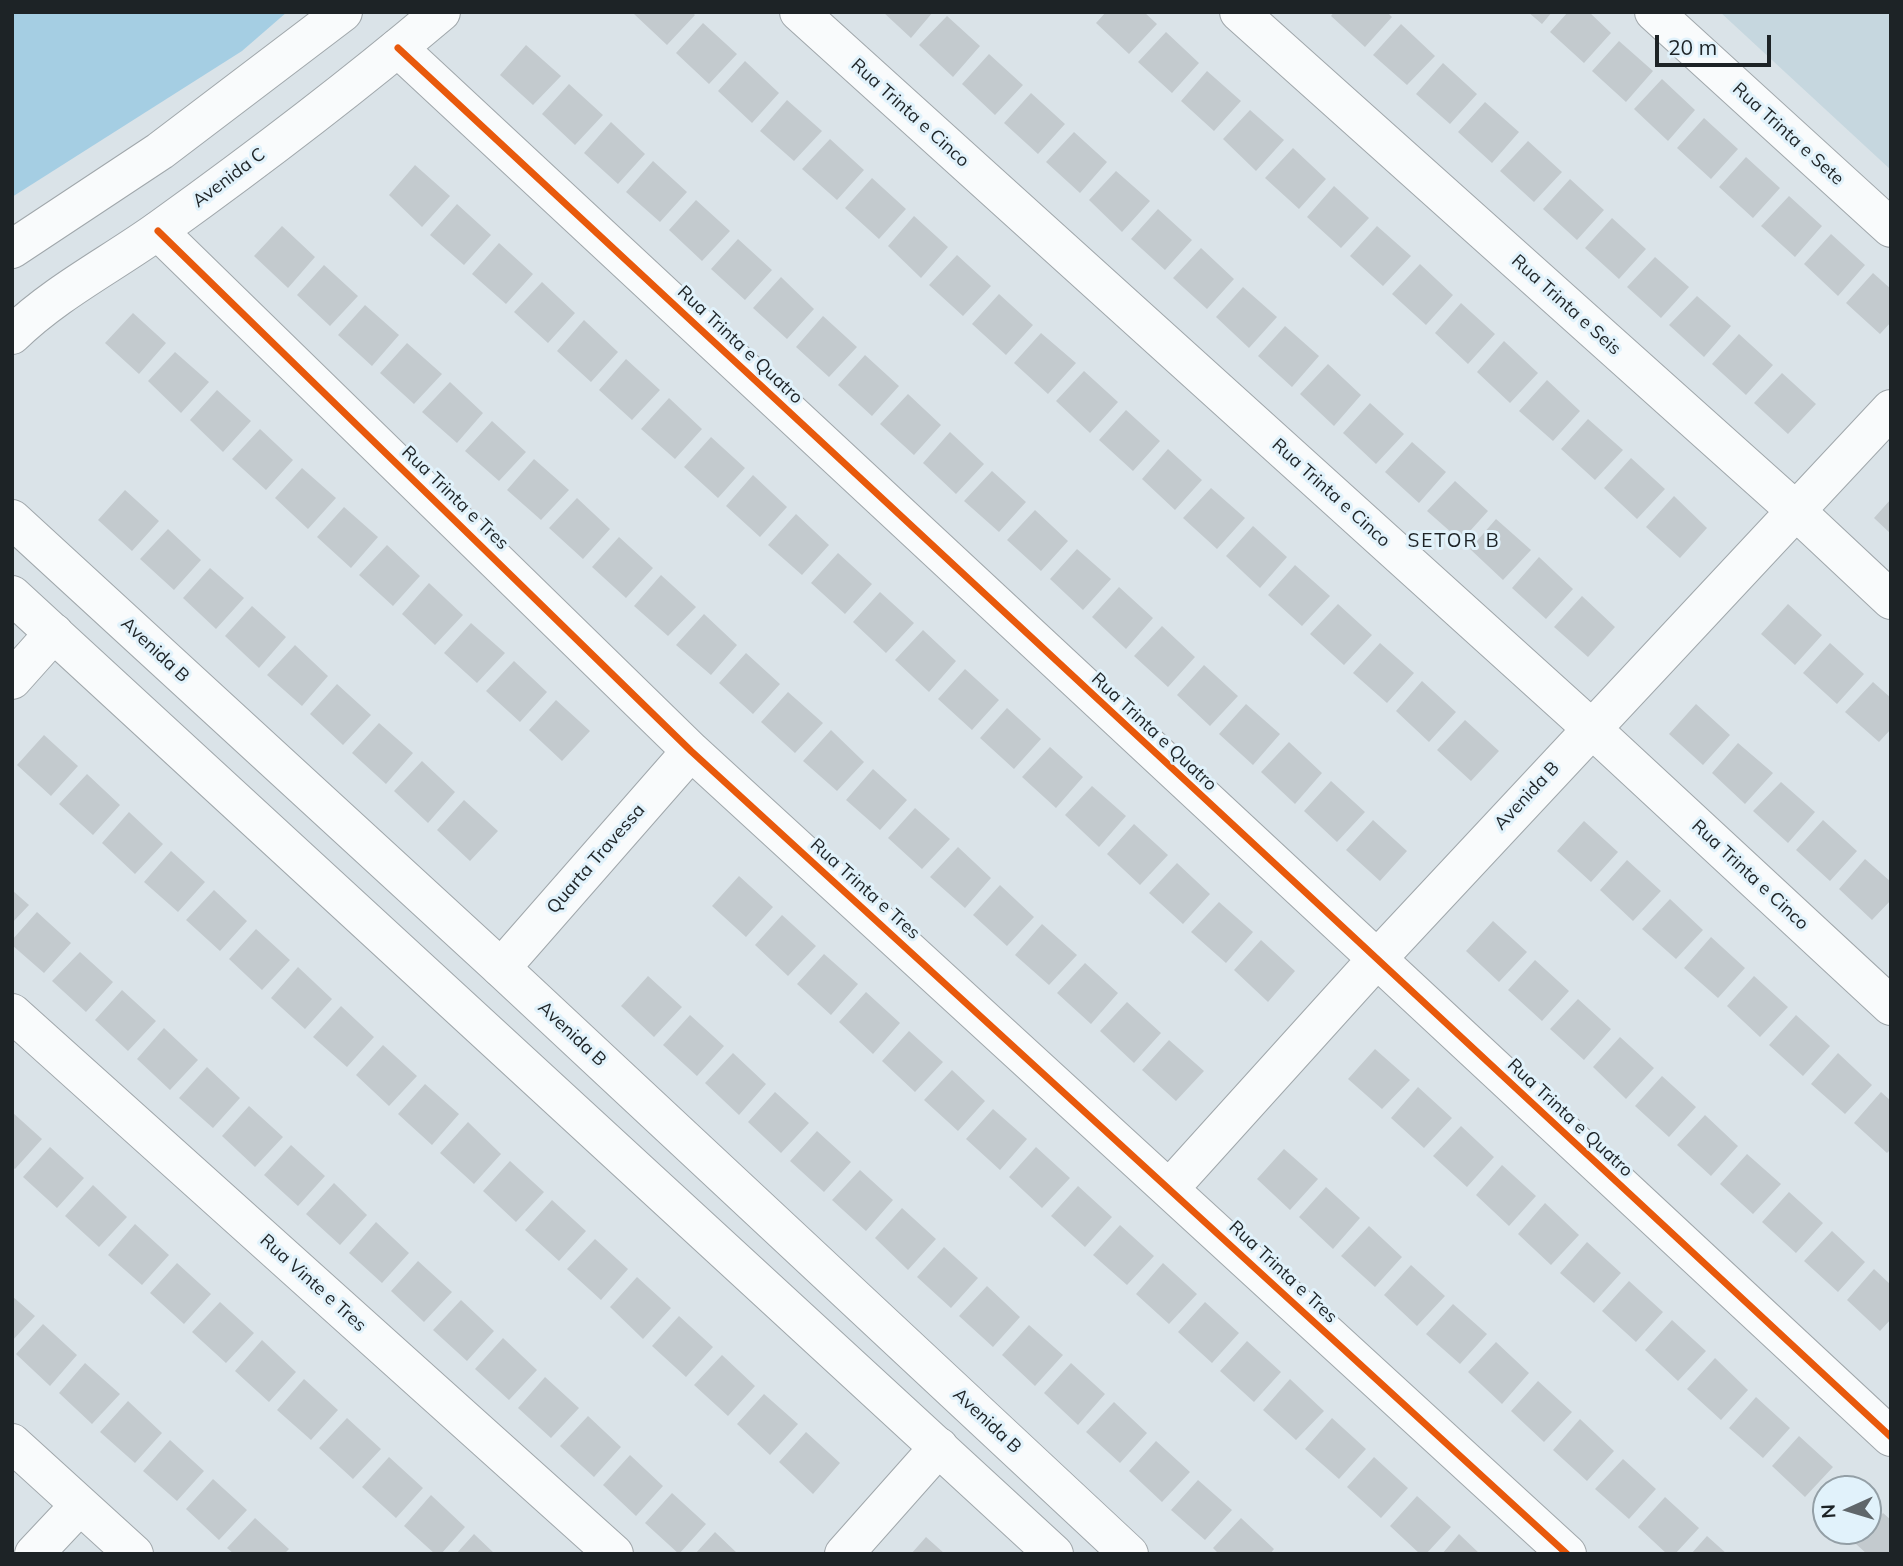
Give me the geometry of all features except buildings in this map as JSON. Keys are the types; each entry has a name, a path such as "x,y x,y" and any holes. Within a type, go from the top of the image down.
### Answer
{"street":[{"path":"12,249 160,152 344,12"},
{"name":"Avenida C","path":"12,335 34,314 158,231 398,48 440,12"},
{"name":"Rua Trinta e Cinco","path":"799,12 1591,728 1891,1006"},
{"name":"Rua Trinta e Seis","path":"1239,12 1795,510 1891,600"},
{"name":"Rua Trinta e Sete","path":"1654,12 1891,228"},
{"name":"Rua Trinta e Quatro","path":"398,48 1891,1437"},
{"name":"Rua Trinta e Tres","path":"158,231 691,751 1567,1554"},
{"name":"Avenida B","path":"1169,1189 1376,960 1891,409"},
{"name":"Avenida B","path":"12,519 501,968 1129,1554"},
{"path":"12,595 1054,1554"},
{"path":"12,680 54,633"},
{"name":"Quarta Travessa","path":"501,968 691,751"},
{"name":"Rua Vinte e Tres","path":"12,1013 614,1554"},
{"path":"12,1443 134,1554"},
{"path":"844,1554 939,1447"},
{"path":"34,1554 80,1505"}],"shaded area":[{"path":"12,12 287,12 242,51 12,197"},
{"path":"1720,12 1891,12 1891,170"}],"cycle path":[{"path":"398,48 1891,1437"},
{"path":"158,231 691,751 1567,1554"}],"district":[{"name":"SETOR B","path":"1454,541"}]}
